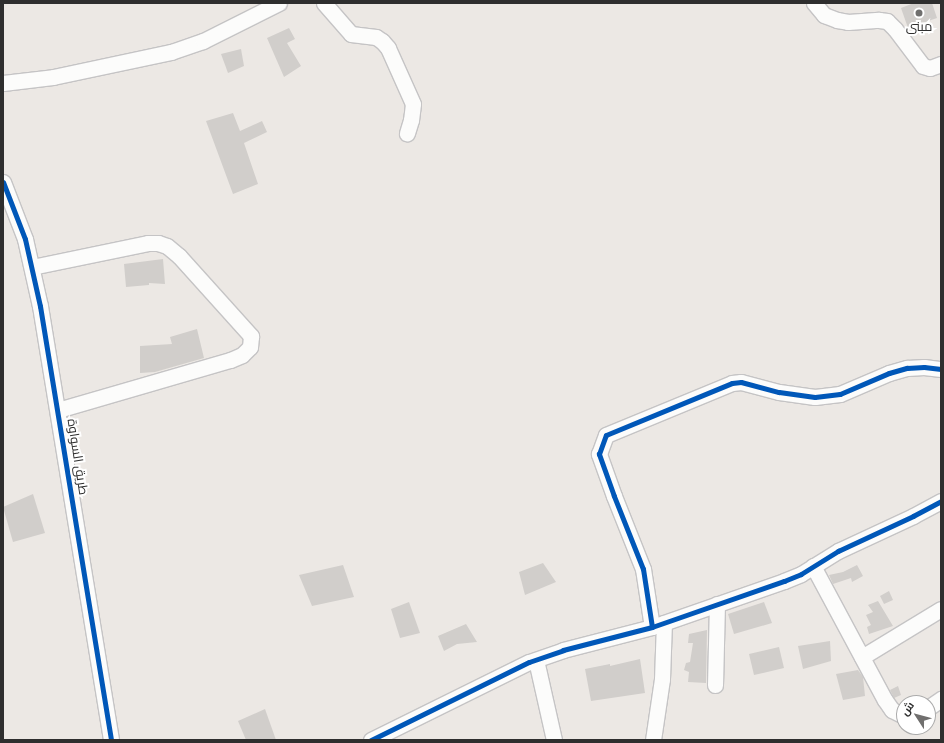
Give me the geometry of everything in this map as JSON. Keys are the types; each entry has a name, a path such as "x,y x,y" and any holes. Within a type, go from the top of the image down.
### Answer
{"street":[{"path":"3,83 52,77 170,52 203,41 279,3"},
{"path":"324,3 351,34 376,37 388,48 412,104 412,120 407,133"},
{"path":"814,3 824,14 837,20 848,22 887,21 895,29 923,66 930,68 941,64"},
{"name":"طريق السواوة","path":"3,182 25,239 32,267 58,410 111,740"},
{"path":"32,267 148,243 158,243 167,246 178,256 251,336 250,347 242,355 230,360 58,410"},
{"path":"653,740 662,679 658,625 643,569 601,459 600,454 602,444 606,435 732,382 741,382 779,392 815,397 840,394 888,373 907,368 924,367 941,369"},
{"path":"371,740 490,680 536,660 563,650 658,625 784,582 838,551 913,516 941,501"},
{"path":"813,566 885,700 892,710 896,712"},
{"path":"715,685 717,604"},
{"path":"862,657 941,609"},
{"path":"536,660 554,740"}],"building":[{"name":"مبنى","path":"914,3 932,3 937,18 908,28 901,8"},
{"path":"289,28 295,39 287,43 301,66 284,77 267,38"},
{"path":"241,49 244,66 228,73 221,54"},
{"path":"233,113 240,131 262,121 267,132 244,143 258,184 233,194 206,121"},
{"path":"163,259 165,284 149,283 149,285 126,287 124,264"},
{"path":"197,329 204,358 155,372 140,373 140,346 172,344 170,337"},
{"path":"33,494 45,533 13,542 3,507"},
{"path":"543,563 556,582 525,595 519,572"},
{"path":"343,565 354,597 312,606 299,575"},
{"path":"857,565 863,576 852,582 851,578 833,584 829,575 843,572"},
{"path":"889,591 893,600 884,604 880,596"},
{"path":"878,601 893,626 869,634 867,627 871,625 866,615 873,612 868,605"},
{"path":"409,602 420,633 400,638 391,609"},
{"path":"764,602 772,623 734,634 728,614"},
{"path":"466,624 477,642 457,644 444,651 438,636"},
{"path":"707,630 706,683 688,682 689,672 684,670 686,663 690,662 693,643 688,643 689,634"},
{"path":"830,641 831,661 803,669 798,646"},
{"path":"779,647 784,668 754,675 749,654"},
{"path":"640,659 645,693 591,701 585,669 610,664 610,666"},
{"path":"858,670 863,677 865,696 843,700 836,674"},
{"path":"898,686 901,695 896,695 894,698 890,690"},
{"path":"265,709 276,740 246,740 238,721"}],"cycle path":[{"path":"3,182 25,239 40,306 111,740"},
{"path":"652,627 643,569 599,454 606,435 732,383 741,382 779,392 815,397 840,394 889,373 907,368 924,367 941,369"},
{"path":"371,740 529,662 563,650 652,627 801,574 838,551 913,516 941,501"}],"place":[{"name":"مبنى","path":"919,13"}]}
